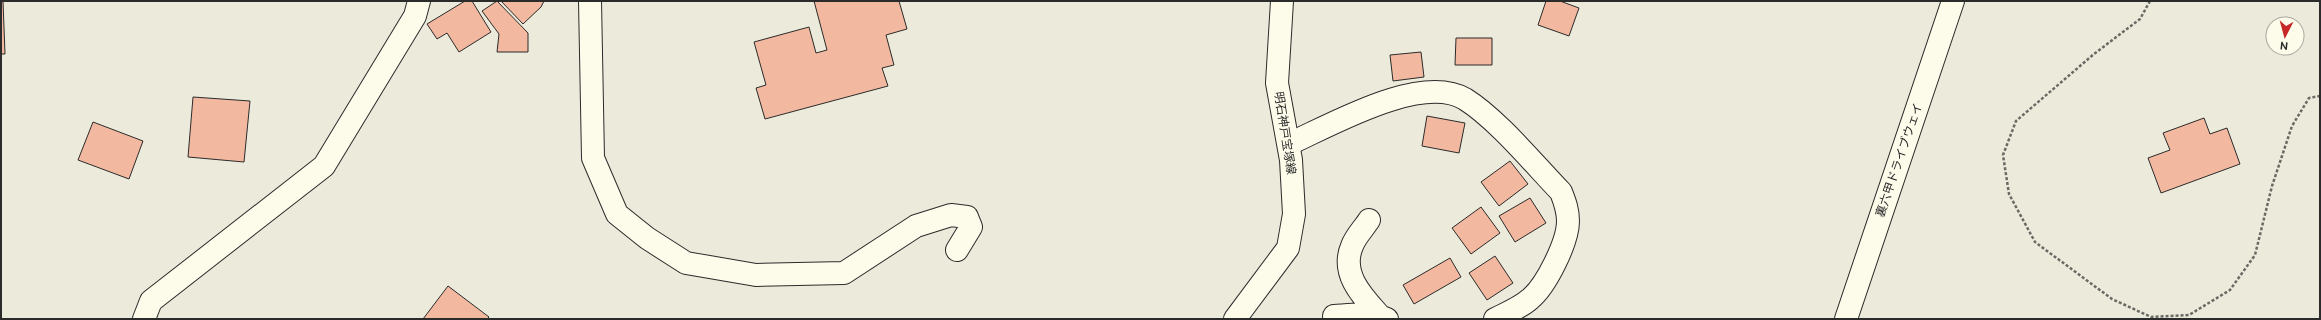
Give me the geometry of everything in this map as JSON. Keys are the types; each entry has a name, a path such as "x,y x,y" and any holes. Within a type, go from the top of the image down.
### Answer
{"street":[{"path":"144,319 151,302 324,166 416,16 419,1"},
{"path":"590,1 594,158 617,214 647,238 686,264 756,275 844,273 916,226 951,215 967,217 971,227 956,250"},
{"name":"明石神戸宝塚線","path":"1235,319 1288,248 1294,214 1289,144 1277,83 1282,1"},
{"name":"裏六甲ドライブウェイ","path":"1846,319 1953,1"},
{"path":"1289,144 1377,104 1421,92 1440,91 1464,98 1486,115 1561,192 1567,207 1568,222 1566,237 1551,271 1541,287 1531,299 1495,319"},
{"path":"1369,220 1352,245 1349,261 1352,281 1383,317"},
{"path":"1334,316 1383,317"}],"path":[{"path":"2150,1 2140,19 2094,54 2016,121 2003,155 2009,194 2035,242 2112,299 2152,318 2190,315 2230,290 2255,255 2272,186 2292,126 2309,98 2320,96"}],"shaded area":[{"path":"1,1 2320,1 2320,319 1,319"}],"building":[{"path":"1,1 3,1 5,54 1,54"},
{"path":"465,1 472,1 491,32 459,52 447,33 437,39 427,24"},
{"path":"497,1 528,33 528,52 497,52 499,34 482,11"},
{"path":"501,1 544,1 541,7 523,24"},
{"path":"814,1 899,1 907,29 886,35 894,65 882,68 888,86 765,119 756,88 766,85 754,42 809,27 816,53 827,50"},
{"path":"1546,1 1560,1 1579,8 1569,36 1538,25"},
{"path":"1456,38 1492,38 1492,65 1455,65"},
{"path":"1421,52 1424,77 1393,81 1390,55"},
{"path":"193,97 250,101 244,162 188,157"},
{"path":"1427,116 1465,123 1459,153 1422,146"},
{"path":"2204,118 2210,134 2227,128 2240,164 2161,193 2148,158 2170,150 2163,133"},
{"path":"93,122 143,141 129,179 78,160"},
{"path":"1510,161 1528,184 1499,206 1481,182"},
{"path":"1530,198 1546,223 1515,242 1499,216"},
{"path":"1481,207 1500,233 1471,254 1452,228"},
{"path":"1495,256 1513,283 1487,300 1469,273"},
{"path":"1450,258 1461,277 1414,304 1403,285"},
{"path":"448,286 489,317 487,319 423,319"}]}
